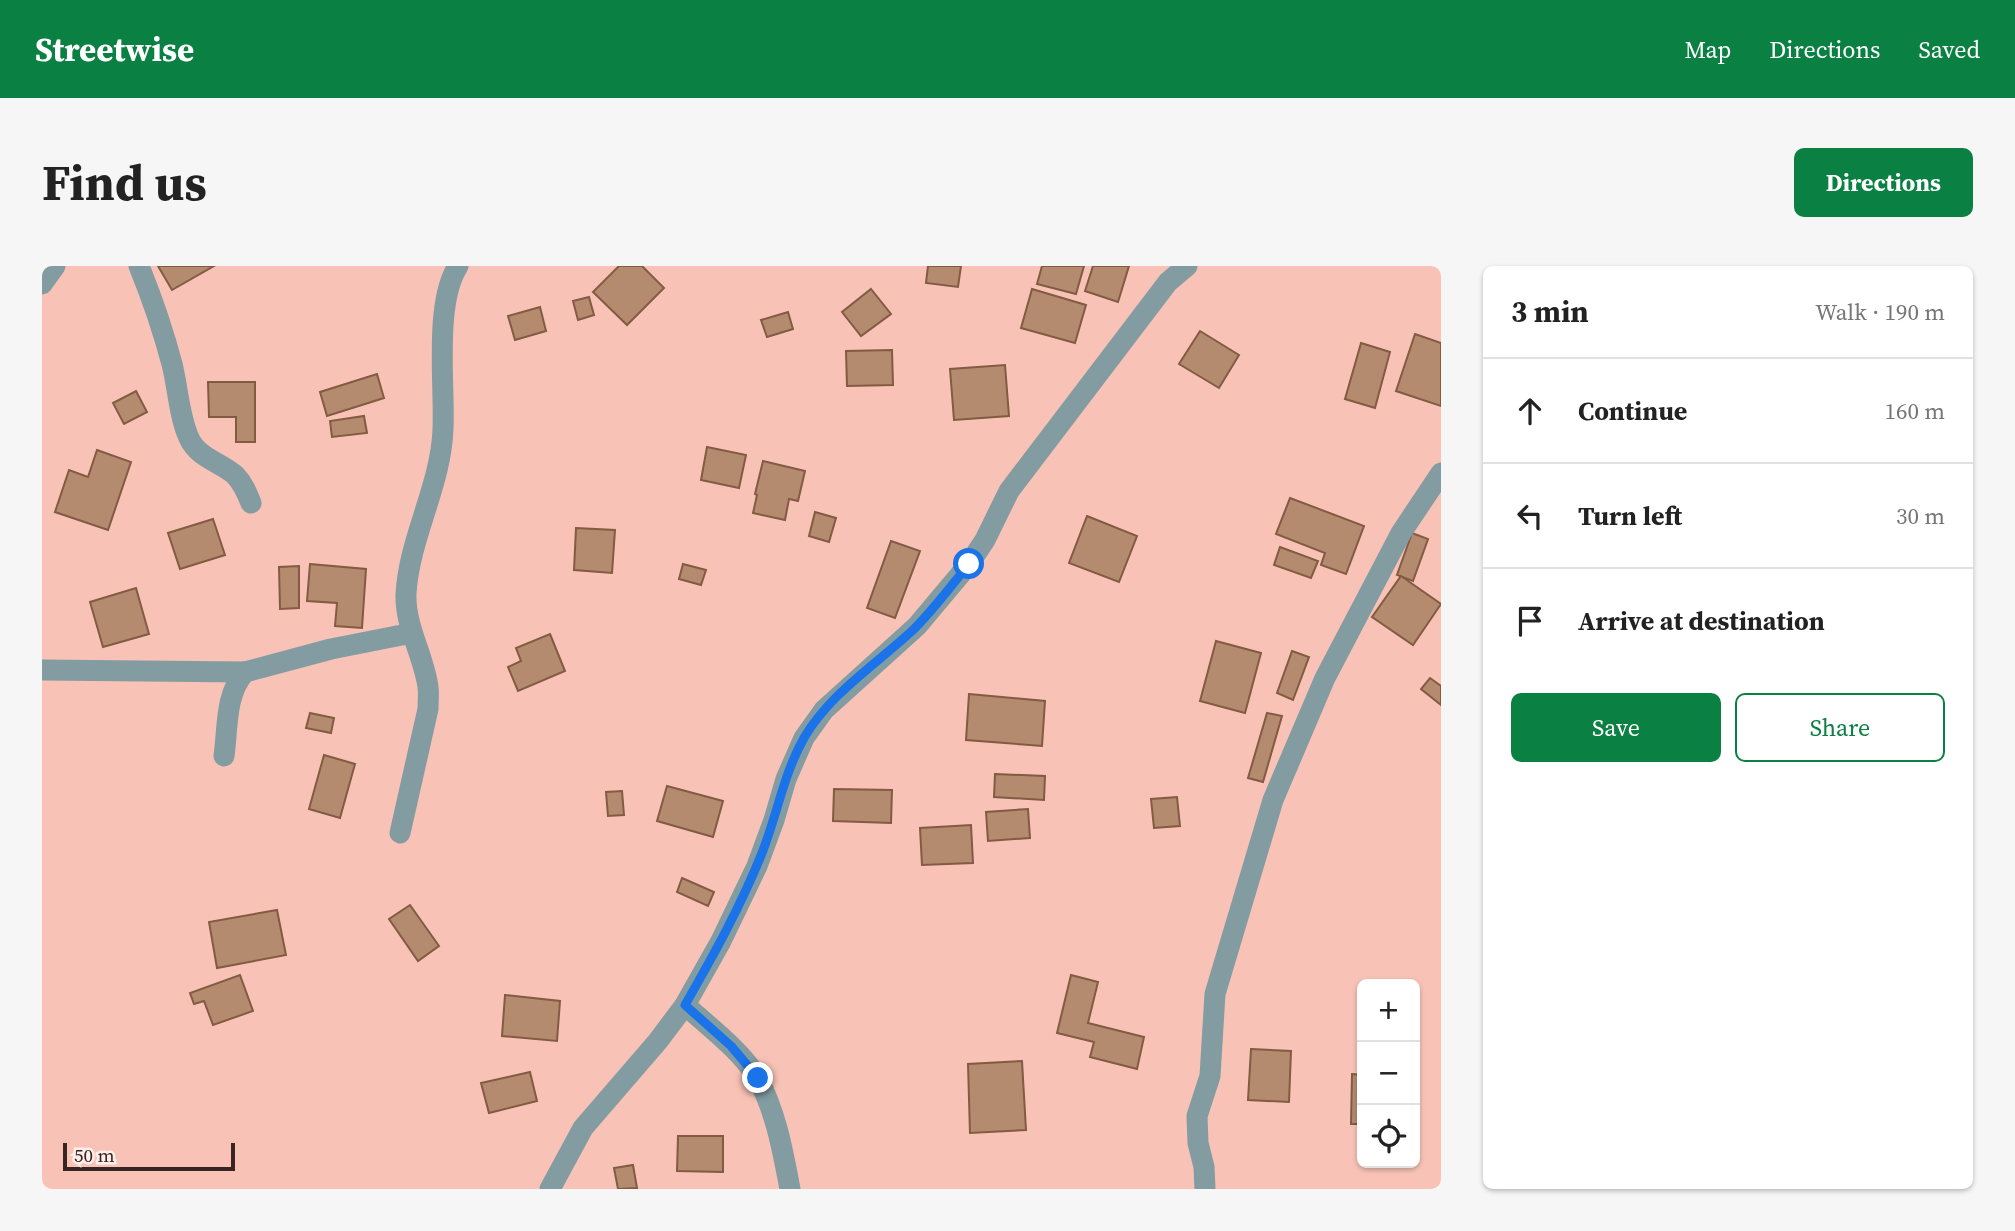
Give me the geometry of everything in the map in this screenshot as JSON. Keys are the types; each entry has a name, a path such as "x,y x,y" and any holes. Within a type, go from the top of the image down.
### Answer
{"street":[{"path":"42,284 55,266"},
{"path":"139,266 154,303 172,365 188,437 195,449 233,474 243,484 251,503"},
{"path":"400,833 428,709 428,688 412,634 406,597 410,566 438,464 443,430 444,311 453,273 458,266"},
{"path":"550,1189 583,1128 685,1005 721,941 757,866 786,779 804,738 824,710 916,626 969,564 985,540 1009,491 1160,292 1186,266"},
{"path":"1205,1189 1197,1116 1210,1076 1215,994 1273,800 1325,678 1401,533 1441,473"},
{"path":"42,670 245,672 331,649 412,634"},
{"path":"224,755 231,697 236,682 245,672"},
{"path":"685,1005 731,1046 758,1078 774,1119 790,1189"}],"building":[{"path":"158,266 214,266 172,290"},
{"path":"619,266 642,266 664,288 627,325 593,292"},
{"path":"928,266 961,266 958,287 926,283"},
{"path":"1042,266 1084,266 1076,294 1037,284"},
{"path":"1093,266 1129,266 1118,302 1085,291"},
{"path":"871,289 891,314 861,336 842,312"},
{"path":"1032,289 1086,305 1075,343 1021,328"},
{"path":"589,297 594,315 578,320 573,301"},
{"path":"540,307 546,331 515,340 508,316"},
{"path":"788,312 793,329 767,337 761,320"},
{"path":"1200,331 1239,355 1219,388 1179,364"},
{"path":"1415,334 1441,343 1441,406 1396,391"},
{"path":"1361,343 1390,352 1375,408 1345,399"},
{"path":"892,350 893,385 847,386 846,351"},
{"path":"1005,365 1009,416 954,420 950,369"},
{"path":"377,374 384,398 327,416 320,392"},
{"path":"208,382 255,382 255,442 236,442 236,417 209,417"},
{"path":"136,391 147,412 124,424 113,403"},
{"path":"364,416 367,433 332,437 330,421"},
{"path":"707,447 746,455 739,488 701,480"},
{"path":"97,450 131,462 108,530 55,512 69,470 88,477"},
{"path":"763,461 805,471 798,501 789,499 785,520 753,513"},
{"path":"1290,498 1364,526 1346,574 1321,565 1325,553 1276,534"},
{"path":"815,512 836,518 829,542 809,536"},
{"path":"1087,516 1137,536 1119,582 1069,563"},
{"path":"213,519 225,555 180,569 168,533"},
{"path":"576,528 615,530 612,573 574,570"},
{"path":"1412,533 1428,539 1413,581 1397,575"},
{"path":"891,541 920,551 895,618 867,608"},
{"path":"1280,547 1318,561 1311,578 1274,565"},
{"path":"310,564 366,569 362,628 335,626 337,603 307,601"},
{"path":"683,564 706,570 701,585 679,579"},
{"path":"299,566 299,608 280,609 279,567"},
{"path":"1401,576 1441,604 1413,645 1372,617"},
{"path":"136,588 149,634 103,647 90,602"},
{"path":"550,634 565,671 518,691 508,667 521,661 516,648"},
{"path":"1216,641 1261,653 1245,713 1200,701"},
{"path":"1292,651 1309,657 1293,700 1277,693"},
{"path":"1430,678 1441,686 1441,705 1421,689"},
{"path":"969,694 1045,701 1042,746 966,740"},
{"path":"310,713 334,718 331,733 306,728"},
{"path":"1267,713 1282,716 1263,782 1248,778"},
{"path":"324,755 355,764 340,818 309,809"},
{"path":"995,774 1045,776 1044,800 994,797"},
{"path":"667,786 723,801 713,837 657,821"},
{"path":"834,789 892,790 891,823 833,821"},
{"path":"622,791 624,815 608,816 606,792"},
{"path":"1177,797 1180,826 1154,828 1151,799"},
{"path":"1028,809 1030,838 988,841 986,812"},
{"path":"971,825 973,863 922,865 920,828"},
{"path":"682,878 714,892 708,906 677,892"},
{"path":"410,905 439,946 418,961 389,919"},
{"path":"277,910 286,955 217,968 209,922"},
{"path":"240,975 253,1011 213,1025 204,1001 194,1004 190,993"},
{"path":"1071,975 1098,982 1088,1023 1144,1037 1137,1069 1090,1057 1094,1042 1057,1033"},
{"path":"505,995 560,1001 557,1041 502,1036"},
{"path":"1251,1049 1291,1051 1289,1102 1248,1100"},
{"path":"1022,1061 1026,1130 970,1133 968,1064"},
{"path":"530,1072 537,1101 489,1113 481,1083"},
{"path":"1352,1074 1357,1074 1357,1124 1351,1124"},
{"path":"678,1136 723,1136 723,1172 677,1171"},
{"path":"633,1165 637,1188 618,1189 614,1168"}],"route":[{"path":"758,1078 731,1046 685,1005 721,941 757,866 786,779 804,738 824,710 916,626 969,564"}]}
